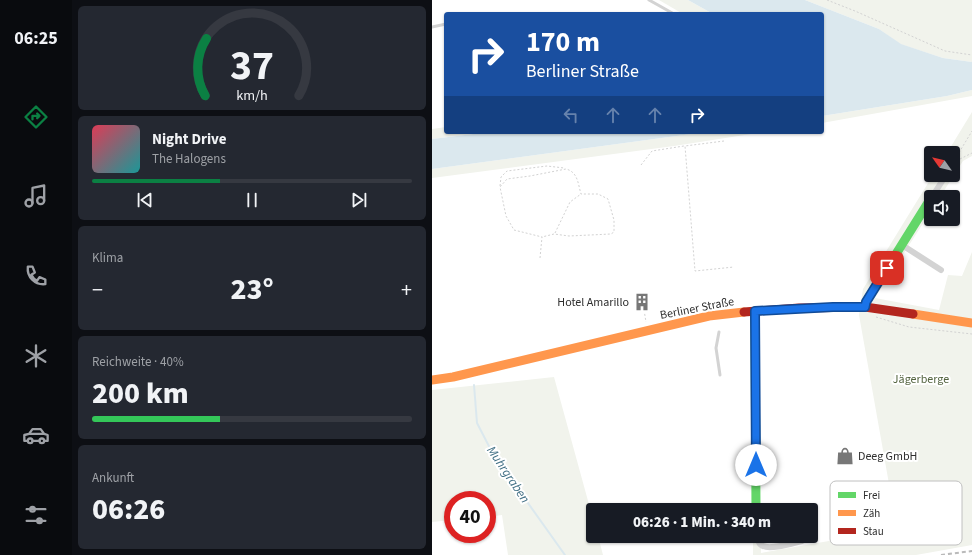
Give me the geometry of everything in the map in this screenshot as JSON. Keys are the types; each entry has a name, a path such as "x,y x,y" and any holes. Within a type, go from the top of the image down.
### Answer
{"main road":[{"path":"865,307 866,302 924,209"},
{"name":"Berliner Straße","path":"432,380 453,378 709,316 738,312 833,307 865,307 972,323"},
{"path":"755,311 756,503"}],"street":[{"path":"902,245 941,270"},
{"path":"759,543 762,546 769,548 793,543"}],"lane":[{"path":"649,0 670,12"},
{"path":"432,27 444,24"},
{"path":"719,332 716,348 720,375"}],"path":[{"path":"827,0 945,51 972,55"},
{"path":"960,151 972,131"},
{"path":"641,165 652,151 724,141"},
{"path":"685,146 696,270 734,267"},
{"path":"960,159 972,153"},
{"path":"554,234 570,202 581,194 598,194 608,199 614,220 614,232 611,234 569,236 554,234 542,237 514,230 506,216 500,187 501,177 507,171 547,166 572,170 576,175 581,194"},
{"path":"500,187 507,179 566,169"},
{"path":"540,258 542,237"},
{"path":"644,310 646,322"},
{"path":"872,316 909,327 972,334"}],"green space":[{"path":"659,0 688,0 709,12 680,12"},
{"path":"805,0 972,0 972,62 943,58 900,44 879,29"},
{"path":"972,90 972,96 824,123 824,116 947,96"},
{"name":"Jägerberge","path":"972,112 972,156 963,161 960,166 960,146 951,146"},
{"path":"444,127 444,134 473,134 432,139 432,129"},
{"path":"691,134 751,134 674,146 432,178 432,169"},
{"name":"Jägerberge","path":"929,182 950,182 944,190 924,190 924,222 875,298 939,310 948,275 962,276 972,252 972,545 916,555 753,555 753,543 761,543 761,553 830,541 830,545 962,545 962,481 888,481 859,315 863,289"},
{"path":"554,377 589,503 586,503 586,543 600,543 603,555 508,555 502,515 496,516 496,491 444,491 444,521 432,522 432,390"}],"shaded area":[{"path":"688,0 805,0 879,29 901,44 943,58 972,62 972,90 947,96 824,116 824,12 709,12"},
{"path":"473,134 691,134 432,169 432,139"}],"waterway":[{"name":"Muhrgraben","path":"474,385 477,423 493,454 565,555"}],"railway":[{"path":"941,555 972,551"}],"traffic: fast":[{"path":"865,307 866,302 924,209"},
{"path":"755,311 756,503"}],"traffic: slow":[{"path":"432,380 453,377 709,316 744,312"},
{"path":"913,314 972,323"}],"traffic: jam":[{"path":"744,312 799,308 865,307 913,314"}],"place":[{"name":"Hotel Amarillo","path":"642,302"},
{"name":"Deeg GmbH","path":"845,456"}],"route":[{"path":"756,465 755,311 799,308 865,307 866,302 887,268"}]}
